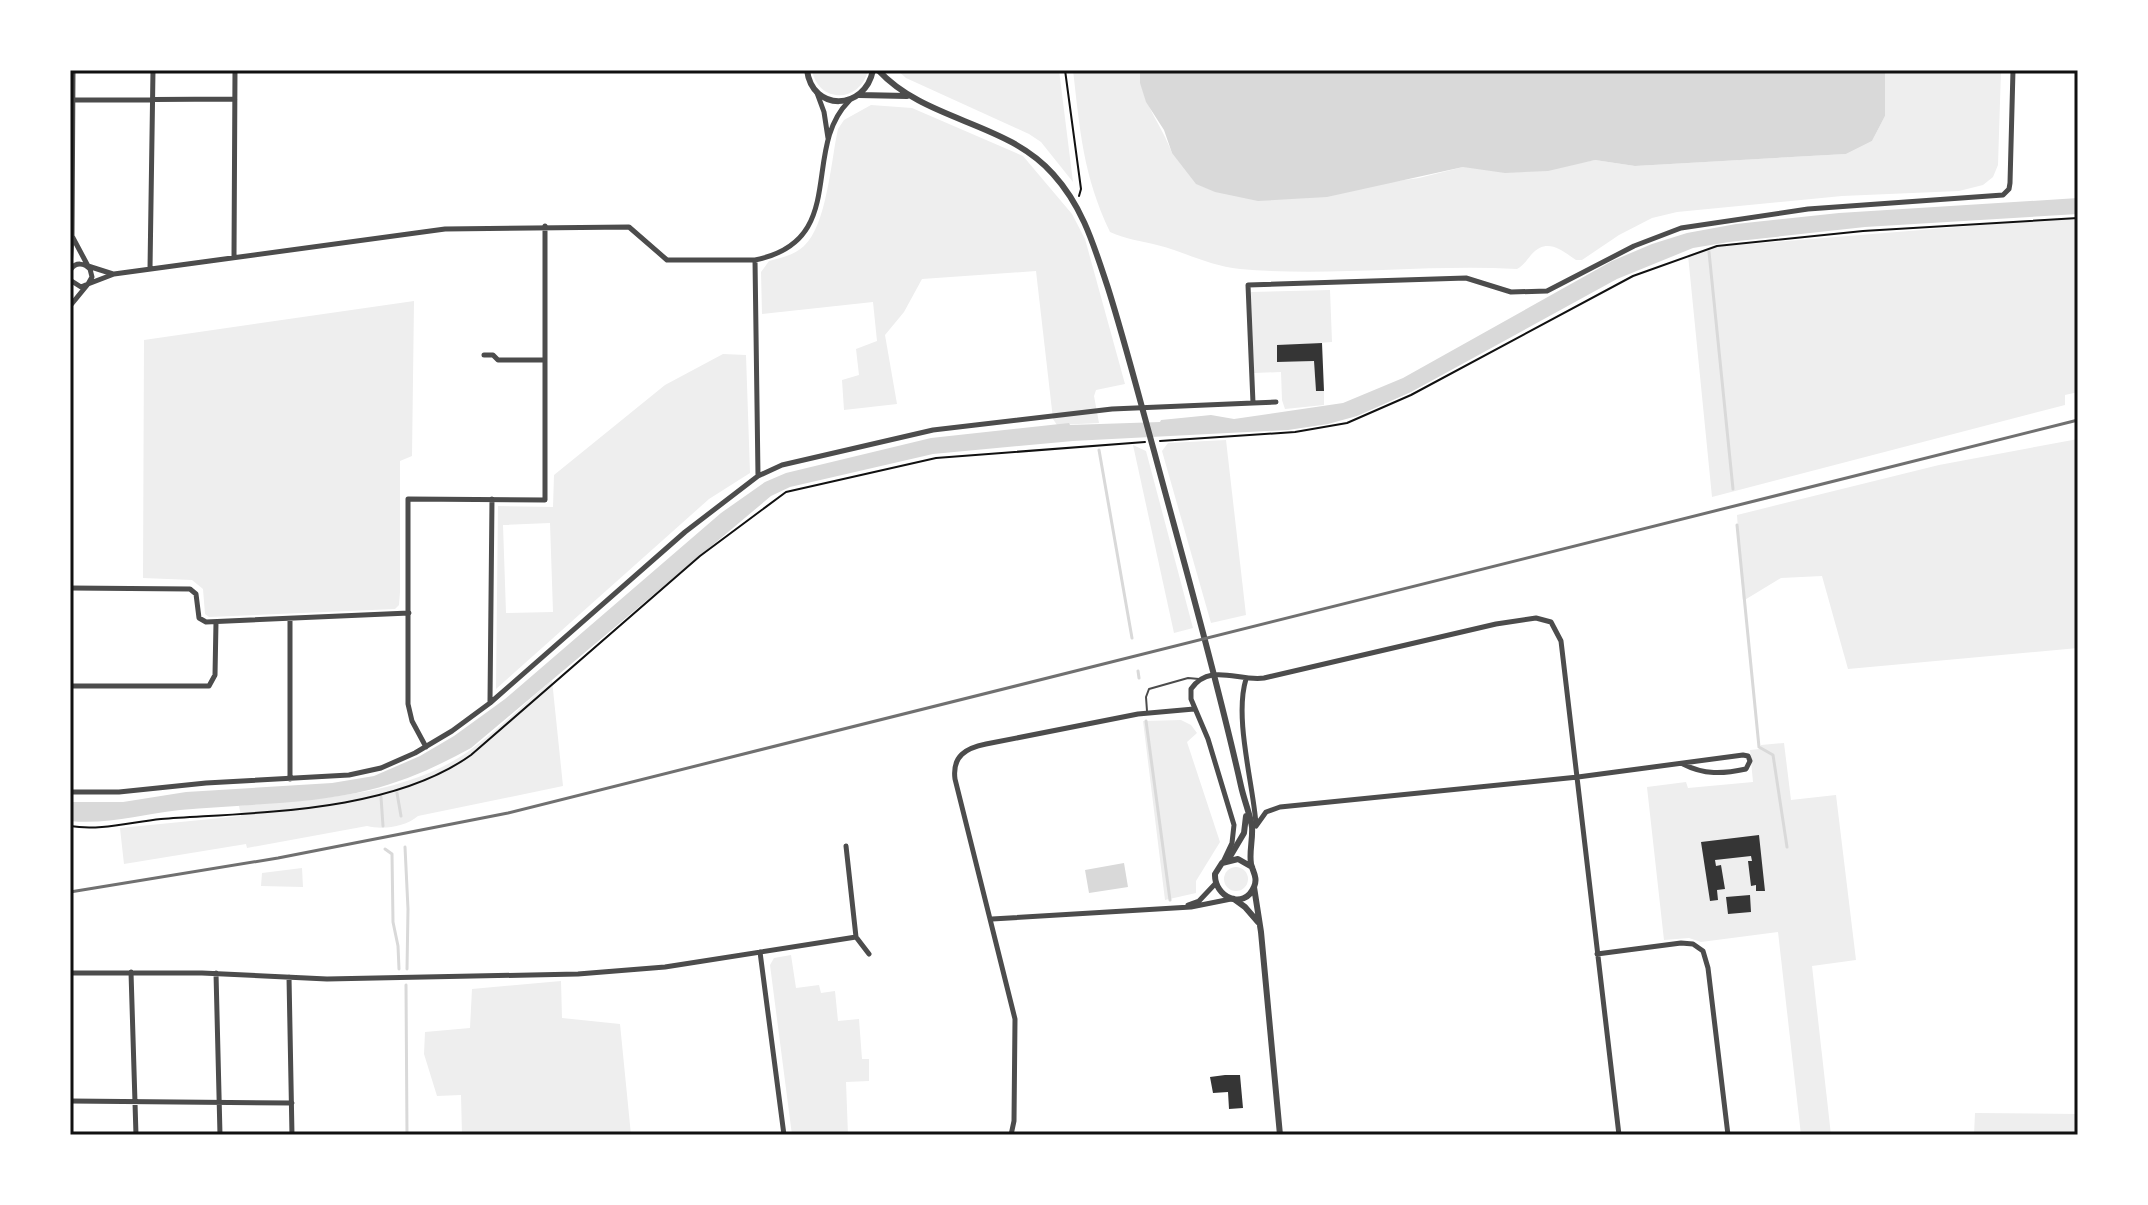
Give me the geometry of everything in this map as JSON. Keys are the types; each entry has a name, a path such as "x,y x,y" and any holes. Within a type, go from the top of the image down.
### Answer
{"street":[{"path":"73,70 70,268 80,264 114,274"},
{"path":"150,269 153,70"},
{"path":"234,257 235,70"},
{"path":"807,70 827,122 829,141"},
{"path":"70,280 77,286 114,274 441,229 629,227 667,260 755,260 787,246 809,225 818,203 829,141 839,113 849,100 859,95 875,70 907,96 1026,149 1053,174 1077,205 1091,237 1137,388 1217,682 1251,821 1252,867 1256,877 1254,887 1280,1135"},
{"path":"1253,403 1248,285 1466,278 1511,292 1547,291 1654,236 1681,228 1808,209 2003,195 2010,183 2013,70"},
{"path":"817,93 832,100 849,100"},
{"path":"859,95 907,96"},
{"path":"73,100 235,99"},
{"path":"426,747 413,724 408,707 408,499 545,500 545,226"},
{"path":"70,323 70,307 92,277 72,236"},
{"path":"755,260 758,476"},
{"path":"484,355 493,355 498,360 545,360"},
{"path":"70,792 126,791 372,771 426,747 490,703 685,532 758,476 786,464 922,432 1129,408 1276,402"},
{"path":"490,703 492,499"},
{"path":"70,588 190,589 196,594 200,620 216,622 409,613"},
{"path":"1225,862 1234,825 1208,739 1194,709 1190,691 1200,679 1224,673 1246,679 1268,678 1529,618 1544,619 1555,625 1560,638 1578,777 1619,1135"},
{"path":"290,619 290,779"},
{"path":"70,686 209,686 215,675 216,622"},
{"path":"1246,679 1244,733 1256,826 1252,843"},
{"path":"1012,1135 1017,1030 955,779 956,761 965,751 981,745 1081,724 1194,709"},
{"path":"1256,826 1266,812 1280,807 1578,777 1743,755 1748,756 1750,761 1746,769 1712,773 1700,772 1683,764"},
{"path":"1246,808 1244,833 1215,874 1215,884 1222,895 1245,907 1259,925"},
{"path":"846,846 856,937 869,954"},
{"path":"1225,862 1241,859 1252,867"},
{"path":"1180,908 1199,901 1215,884"},
{"path":"992,919 1180,908 1245,897 1254,887"},
{"path":"70,973 415,978 591,974 665,967 856,937"},
{"path":"1597,954 1681,943 1693,944 1703,951 1707,960 1728,1135"},
{"path":"760,952 784,1135"},
{"path":"131,972 136,1135"},
{"path":"216,973 220,1135"},
{"path":"289,977 292,1135"},
{"path":"70,1101 292,1103"}],"lane":[{"path":"1147,713 1149,689 1188,678 1200,679"}],"path":[{"path":"1065,70 1081,189 1077,205"},
{"path":"70,826 90,829 155,820 308,808 387,792 439,774 471,755 520,715 700,556 790,491 936,458 1327,428 1349,422 1411,395 1633,276 1717,246 1878,230 2078,218"}],"shaded area":[{"path":"812,70 868,71 856,89 839,95 822,89"},
{"path":"897,70 1059,70 1073,182 1041,142 1029,134 906,78"},
{"path":"1073,70 1140,70 1147,103 1172,153 1382,183 1463,167 1574,164 1595,160 1635,166 1846,154 1872,141 1885,116 1885,70 2001,70 1998,165 1993,177 1983,185 1959,191 1842,196 1677,212 1652,218 1619,235 1582,260 1548,246 1537,250 1517,269 1309,272 1240,269 1110,232 1088,172"},
{"path":"1140,70 1885,70 1885,116 1872,141 1846,154 1635,166 1595,160 1548,171 1505,173 1463,167 1327,197 1258,201 1215,192 1196,184 1172,153 1164,130 1146,102"},
{"path":"871,105 912,108 1023,156 1072,214 1085,239 1125,384 1096,390 1094,396 1099,423 1057,425 1053,419 1036,271 922,279 904,312 885,335 897,404 844,410 842,380 859,375 856,349 877,341 873,302 762,314 761,272 769,261 796,252 812,236 823,208 838,129 844,120"},
{"path":"2078,198 2078,214 1865,227 1693,248 1617,279 1411,392 1357,416 1328,424 1288,430 1073,441 933,454 790,487 771,496 471,748 434,767 383,786 322,799 180,810 111,820 70,821 70,802 123,802 186,792 332,783 374,776 420,756 505,699 721,513 765,482 786,473 931,438 1069,423 1160,422 1211,415 1234,419 1343,403 1403,378 1612,261 1687,233 1736,224 1839,213"},
{"path":"2078,217 2078,392 2065,395 2065,405 1712,497 1688,255 1714,247"},
{"path":"1330,290 1332,342 1277,346 1278,362 1314,361 1316,391 1324,391 1324,405 1285,409 1281,372 1254,373 1251,292"},
{"path":"414,301 412,456 400,461 399,605 395,609 209,617 205,614 203,589 192,580 143,578 144,340"},
{"path":"723,354 746,355 750,473 709,499 496,689 498,506 553,507 554,475 665,385","holes":["550,523 553,612 506,613 503,525"]},
{"path":"2078,439 2078,648 1848,669 1822,576 1781,578 1743,601 1737,515 1939,465"},
{"path":"1226,440 1246,615 1211,623 1162,451 1168,443"},
{"path":"1133,445 1146,451 1193,628 1174,633"},
{"path":"552,680 563,786 418,816 394,827 367,826 247,848 246,844 124,864 120,828 241,816 239,806 330,797 391,786 420,777 473,748"},
{"path":"1181,720 1191,725 1197,733 1187,742 1220,842 1196,881 1196,893 1165,900 1143,721"},
{"path":"1784,743 1791,800 1836,795 1856,960 1812,966 1831,1135 1801,1135 1778,932 1701,942 1689,938 1664,940 1647,787 1686,782 1688,788 1753,782 1750,750 1760,749 1761,745"},
{"path":"1124,863 1128,887 1089,893 1085,870"},
{"path":"1236,867 1247,874 1248,879 1241,890 1236,891 1225,884 1224,879 1231,868"},
{"path":"302,868 303,887 261,886 262,873"},
{"path":"791,955 796,988 819,985 821,993 835,991 838,1021 859,1019 862,1059 869,1059 869,1081 846,1082 848,1135 792,1135 770,965 774,958"},
{"path":"561,981 562,1018 620,1024 631,1135 462,1135 461,1095 437,1096 424,1054 425,1032 470,1028 472,989"},
{"path":"1975,1113 2078,1114 2078,1135 1974,1135"}],"building":[{"path":"1322,343 1324,391 1316,391 1314,361 1277,362 1277,345"},
{"path":"1759,835 1765,891 1756,891 1756,885 1751,886 1748,861 1752,861 1751,856 1715,860 1716,866 1721,865 1725,889 1717,890 1718,900 1710,901 1701,842"},
{"path":"1750,895 1751,912 1728,914 1726,897"},
{"path":"1240,1075 1243,1108 1229,1109 1228,1092 1213,1093 1210,1077"}],"waterway":[{"path":"1709,252 1733,489"},
{"path":"1099,450 1132,638"},
{"path":"1737,525 1759,747 1773,755 1787,847"},
{"path":"1138,671 1139,678"},
{"path":"1146,721 1170,900"},
{"path":"397,793 401,816"},
{"path":"381,797 383,826"},
{"path":"405,847 407,969"},
{"path":"385,849 392,854 393,922 399,969"},
{"path":"406,985 407,1135"}],"railway":[{"path":"70,892 278,858 508,813 2078,420"}]}
